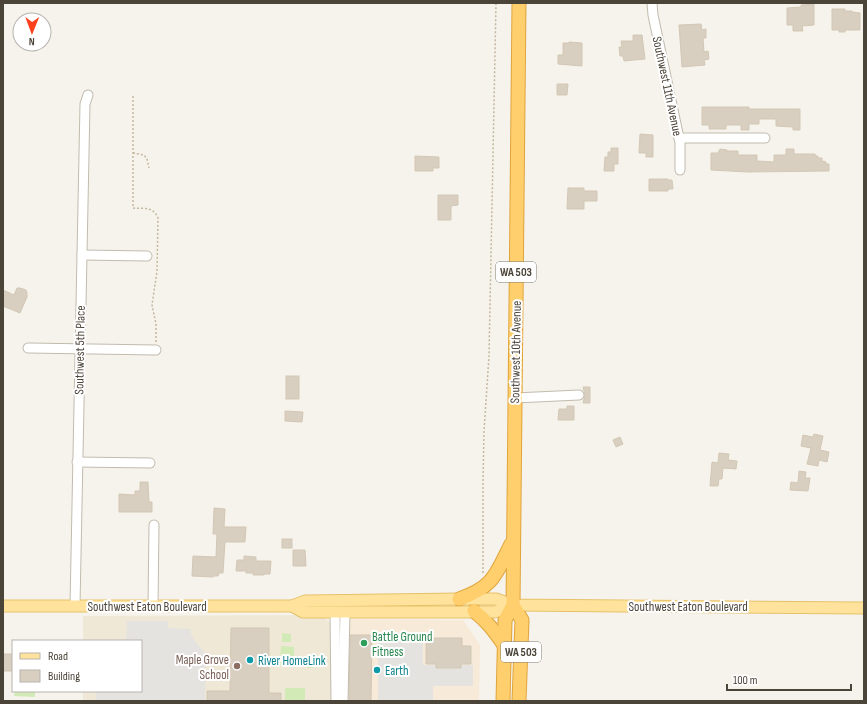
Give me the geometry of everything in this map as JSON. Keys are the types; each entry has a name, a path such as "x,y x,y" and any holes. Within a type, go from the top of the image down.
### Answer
{"highway":[{"name":"Southwest 10th Avenue","path":"503,701 504,620 513,605 519,3"},
{"path":"459,599 486,586 497,572 513,540"},
{"name":"Southwest 10th Avenue","path":"513,605 522,620 519,701"},
{"path":"474,611 493,628 504,645"}],"main road":[{"name":"Southwest Eaton Boulevard","path":"3,606 292,606 305,601 496,599 513,605 864,608"},
{"path":"340,612 342,606 361,606 378,600"},
{"name":"Southwest Eaton Boulevard","path":"292,606 303,612 495,612 513,605"}],"street":[{"name":"Southwest 11th Avenue","path":"652,3 653,16 679,138 680,170"},
{"name":"Southwest 5th Place","path":"75,606 85,104 88,95"},
{"path":"679,138 765,138"},
{"path":"82,255 147,256"},
{"path":"28,348 156,350"},
{"path":"515,398 579,395"},
{"path":"77,462 150,463"},
{"path":"153,606 154,526"},
{"path":"336,701 340,612"},
{"path":"340,612 343,701"}],"path":[{"path":"486,586 484,583 483,482 484,431 489,356 496,3"},
{"path":"133,96 133,208 151,209 156,212 158,218 157,271 152,305 156,324 156,350"},
{"path":"133,153 144,155 147,159 149,168"}],"shaded area":[{"name":"Maple Grove School","path":"322,615 332,625 332,701 83,701 83,692 142,692 142,640 83,640 83,616"},
{"path":"349,619 463,620 480,645 479,701 348,701"},
{"path":"127,621 168,621 168,628 191,629 191,634 194,640 204,652 206,657 205,701 96,701 96,692 142,692 142,640 126,640"},
{"path":"384,633 401,633 401,640 423,640 423,665 473,665 473,686 433,686 433,701 378,701 378,642 384,642"}],"green space":[{"path":"282,633 291,634 291,642 282,642"},
{"path":"281,646 294,647 294,665 280,665"},
{"path":"307,655 313,655 313,668 307,668"},
{"path":"285,688 305,688 305,701 285,701"},
{"path":"15,692 35,692 35,697 14,696"}],"building":[{"path":"814,4 814,25 802,26 803,31 793,31 793,25 787,25 787,8"},
{"path":"832,9 845,9 845,11 860,13 860,30 845,30 845,32 839,32 839,30 832,30"},
{"path":"701,24 702,30 706,29 706,38 703,38 704,52 708,51 709,59 704,60 705,65 682,67 679,25"},
{"path":"633,35 642,35 645,59 624,61 623,56 620,56 619,47 622,47 621,41 633,41"},
{"path":"563,43 582,43 582,66 558,64 558,55 563,55"},
{"path":"557,84 568,84 567,95 557,95"},
{"path":"702,107 800,109 800,130 793,130 793,127 776,126 776,119 759,119 759,124 749,124 749,130 741,130 741,125 726,125 726,129 709,129 709,125 702,125"},
{"path":"640,134 653,135 653,157 646,157 646,153 639,153"},
{"path":"611,148 618,148 618,164 614,164 614,171 604,171 605,157 608,157 608,152 611,152"},
{"path":"720,149 727,151 738,151 738,155 757,155 757,161 774,162 774,155 786,155 786,149 794,149 794,154 815,154 818,158 822,158 822,161 829,164 829,171 748,172 711,170 711,153 718,153"},
{"path":"415,156 439,157 439,168 433,168 433,171 415,171"},
{"path":"649,179 672,180 673,189 668,189 668,191 649,191"},
{"path":"568,188 584,188 584,191 597,191 597,201 584,201 584,209 567,209"},
{"path":"438,195 458,195 458,205 451,206 451,220 438,220"},
{"path":"17,288 26,290 27,293 27,297 20,313 3,306 3,290 14,295"},
{"path":"286,376 299,376 299,399 286,399"},
{"path":"583,387 590,387 590,403 583,403 585,395"},
{"path":"567,406 574,406 574,420 558,420 559,409 567,409"},
{"path":"285,411 303,412 302,422 285,421"},
{"path":"814,434 823,436 820,450 829,452 827,462 819,460 818,466 807,464 811,448 801,446 803,435 813,437"},
{"path":"620,437 623,444 616,447 613,440"},
{"path":"719,453 729,454 728,460 737,461 736,469 723,468 722,479 719,479 718,486 710,486 712,462 718,463"},
{"path":"799,471 806,472 805,478 810,478 808,491 790,490 791,482 798,483"},
{"path":"140,482 148,482 149,502 152,502 152,512 119,512 119,494 135,495 135,491 139,491 140,489"},
{"path":"214,508 225,509 224,527 246,527 245,542 225,542 223,573 219,573 218,576 213,577 192,576 193,556 216,557 217,534 213,534"},
{"path":"282,539 292,539 292,548 282,548"},
{"path":"293,550 305,550 306,566 293,566"},
{"path":"244,556 256,557 256,561 271,561 270,574 253,575 253,573 246,573 246,571 236,571 237,560 244,560"},
{"name":"River HomeLink","path":"231,628 269,628 269,693 281,693 281,701 207,701 207,691 230,691"},
{"path":"350,635 372,635 371,701 349,701"},
{"path":"426,638 462,638 462,646 471,646 471,664 461,664 461,668 436,668 436,664 426,664"},
{"path":"3,654 12,654 12,671 3,671"}],"place":[{"name":"Battle Ground Fitness","path":"364,643"},
{"name":"River HomeLink","path":"250,660"},
{"name":"Maple Grove School","path":"237,666"},
{"name":"Earth","path":"377,670"}]}
